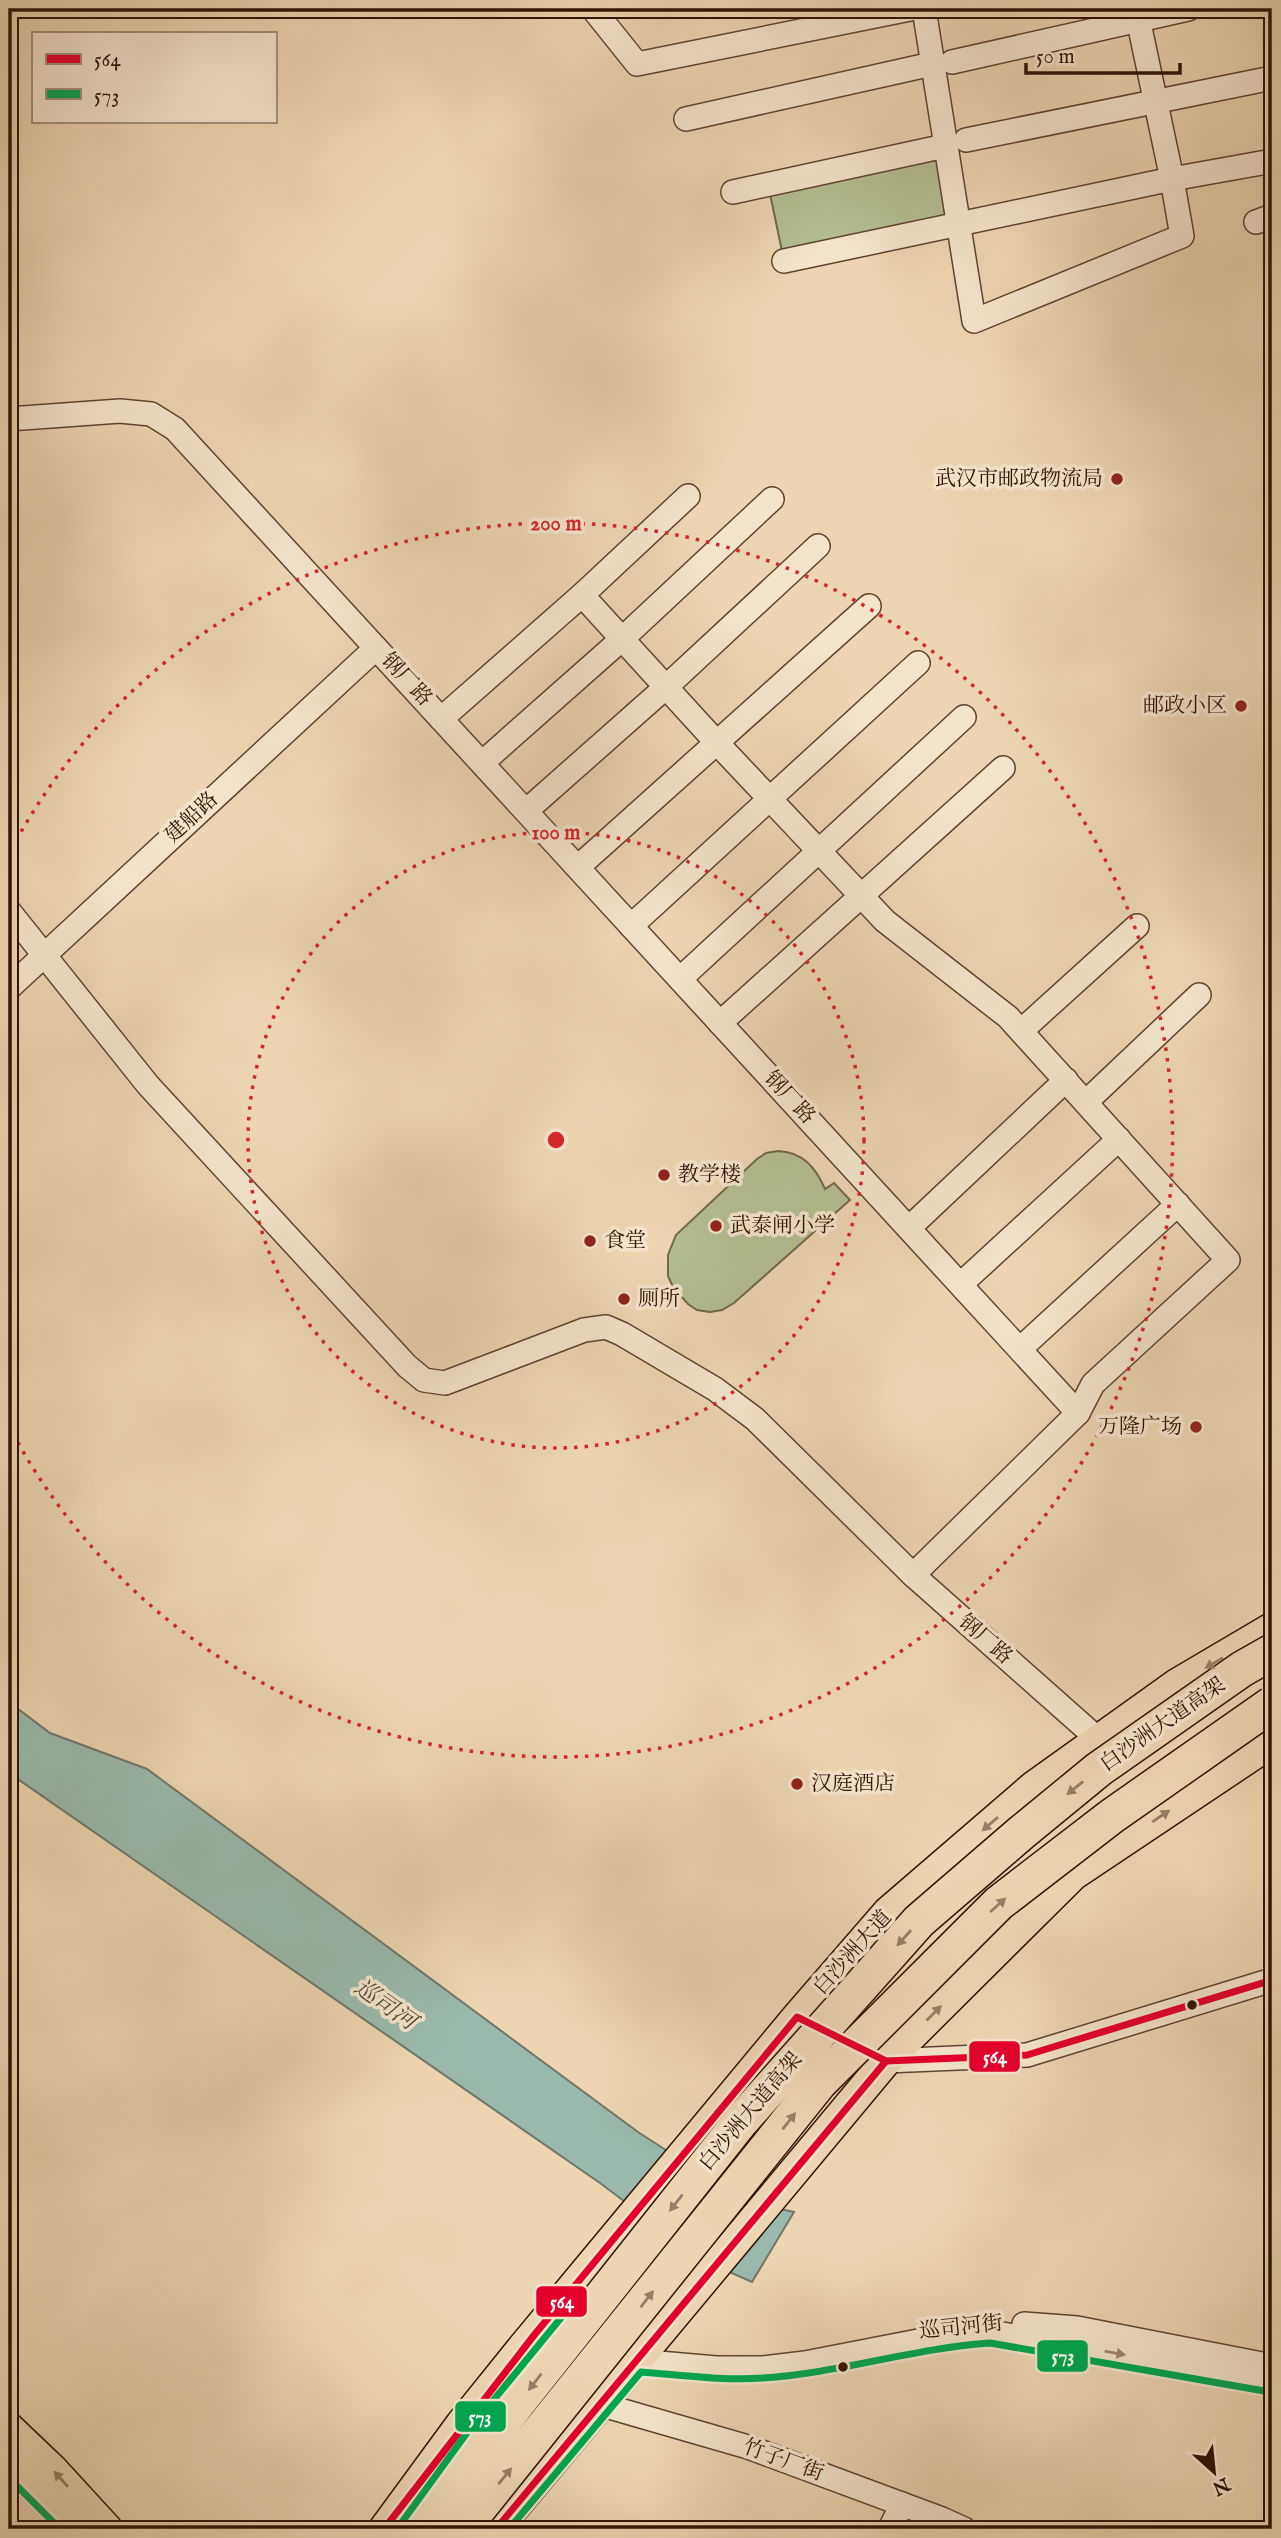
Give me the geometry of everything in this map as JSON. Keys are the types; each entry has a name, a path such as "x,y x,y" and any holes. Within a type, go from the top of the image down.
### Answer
{"highway":[{"name":"白沙洲大道高架","path":"424,2529 516,2405 741,2121 919,1921 1099,1769 1242,1669 1272,1652"},
{"name":"白沙洲大道高架","path":"462,2529 819,2082 999,1903 1112,1816 1272,1704"}],"main road":[{"name":"白沙洲大道","path":"384,2529 461,2424 561,2301 888,1912 1033,1787 1177,1684 1272,1628"},
{"path":"496,2529 886,2061 1073,1875 1272,1742"},
{"path":"362,2529 523,2325 561,2301"},
{"path":"9,2428 52,2469 107,2529"},
{"path":"9,2463 75,2529"}],"street":[{"path":"593,9 637,64 808,19 910,9"},
{"path":"924,9 942,63 956,143 958,226 974,321 1182,236 1137,14"},
{"path":"686,119 942,63 1137,14 1188,9"},
{"path":"733,192 1272,78"},
{"path":"784,261 1172,179 1272,161"},
{"name":"钢厂路","path":"9,419 120,411 151,414 175,429 1078,1413"},
{"path":"442,719 582,595 688,496"},
{"path":"482,763 622,639 772,499"},
{"path":"526,811 666,687 818,546"},
{"path":"582,595 885,921 1009,1017 1228,1260 1093,1384 1078,1413 913,1575"},
{"path":"578,867 869,606"},
{"name":"建船路","path":"9,988 376,648"},
{"path":"632,926 918,663"},
{"path":"680,979 964,717"},
{"path":"720,1023 1003,768"},
{"name":"钢厂路","path":"9,911 148,1086 407,1366 424,1380 445,1383 584,1329 606,1327 622,1334 697,1378 755,1419 913,1575 1099,1740"},
{"path":"1021,1031 1137,926"},
{"path":"1086,1101 1199,995"},
{"path":"909,1228 1066,1080"},
{"path":"961,1284 1119,1139"},
{"path":"1020,1349 1178,1204"},
{"path":"797,2017 886,2061 1027,2055 1272,1980"},
{"name":"巡司河街","path":"643,2353 727,2356 781,2354 964,2324 996,2322 1077,2328 1272,2366"},
{"name":"巡司河街","path":"643,2353 716,2368 762,2368 949,2334 991,2332 1272,2382"},
{"name":"竹子厂街","path":"599,2404 748,2447 964,2529"},
{"path":"890,2529 902,2504"}],"green space":[{"path":"945,146 958,226 784,261 768,184"},
{"path":"778,1151 795,1154 808,1162 825,1189 834,1183 850,1200 734,1303 722,1310 697,1310 673,1287 668,1276 668,1255 676,1235 757,1159 766,1153"}],"water":[{"name":"巡司河","path":"9,1702 50,1733 147,1769 638,2132 746,2202 794,2212 752,2282 702,2260 600,2183 9,1773"}],"transit line":[{"name":"564","path":"384,2529 535,2334 797,2017 886,2061 1027,2055 1272,1980"},
{"name":"564","path":"496,2529 886,2061"},
{"name":"573","path":"397,2529 469,2430 569,2308"},
{"name":"573","path":"509,2529 641,2372 717,2378 763,2378 990,2343 1270,2392"},
{"name":"573","path":"9,2478 60,2529"}],"place":[{"name":"武汉市邮政物流局","path":"1117,479"},
{"name":"邮政小区","path":"1241,706"},
{"name":"教学楼","path":"664,1175"},
{"name":"武泰闸小学","path":"716,1226"},
{"name":"食堂","path":"590,1241"},
{"name":"厕所","path":"624,1299"},
{"name":"万隆广场","path":"1196,1427"},
{"name":"汉庭酒店","path":"797,1784"}]}
